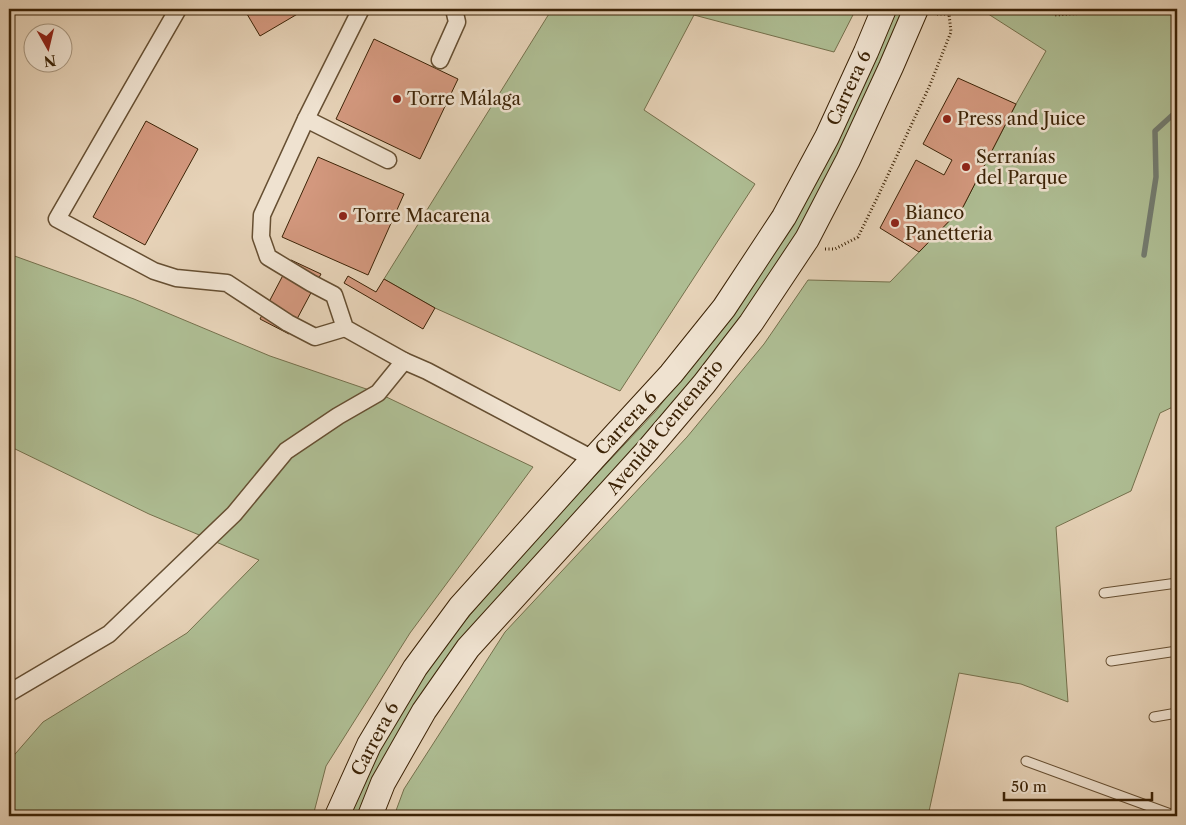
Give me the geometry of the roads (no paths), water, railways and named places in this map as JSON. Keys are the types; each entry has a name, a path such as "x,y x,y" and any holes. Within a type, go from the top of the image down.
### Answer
{"main road":[{"name":"Carrera 6","path":"337,816 369,745 415,668 460,606 671,374 724,308 779,225 827,137 884,9"},
{"name":"Avenida Centenario","path":"370,816 383,783 424,711 468,648 648,451 751,323 807,239 848,160 916,9"}],"street":[{"path":"178,9 57,219 154,271 176,278 227,283 288,323 315,336 345,328"},
{"path":"361,9 306,119 262,215 261,237 268,257 334,295 345,328 404,361 593,459"},
{"path":"440,60 457,22 454,9"},
{"path":"306,119 388,160"},
{"path":"9,693 109,634 234,514 286,451 338,416 378,393 404,361"}],"lane":[{"path":"1104,593 1177,583"},
{"path":"1111,661 1177,651"},
{"path":"1154,717 1177,713"},
{"path":"1026,761 1176,816"}],"waterway":[{"path":"1144,255 1156,177 1155,131 1177,111"}],"place":[{"name":"Torre Málaga","path":"397,99"},
{"name":"Press and Juice","path":"947,119"},
{"name":"Serranías del Parque","path":"966,167"},
{"name":"Torre Macarena","path":"343,216"},
{"name":"Bianco Panetteria","path":"895,223"}]}
